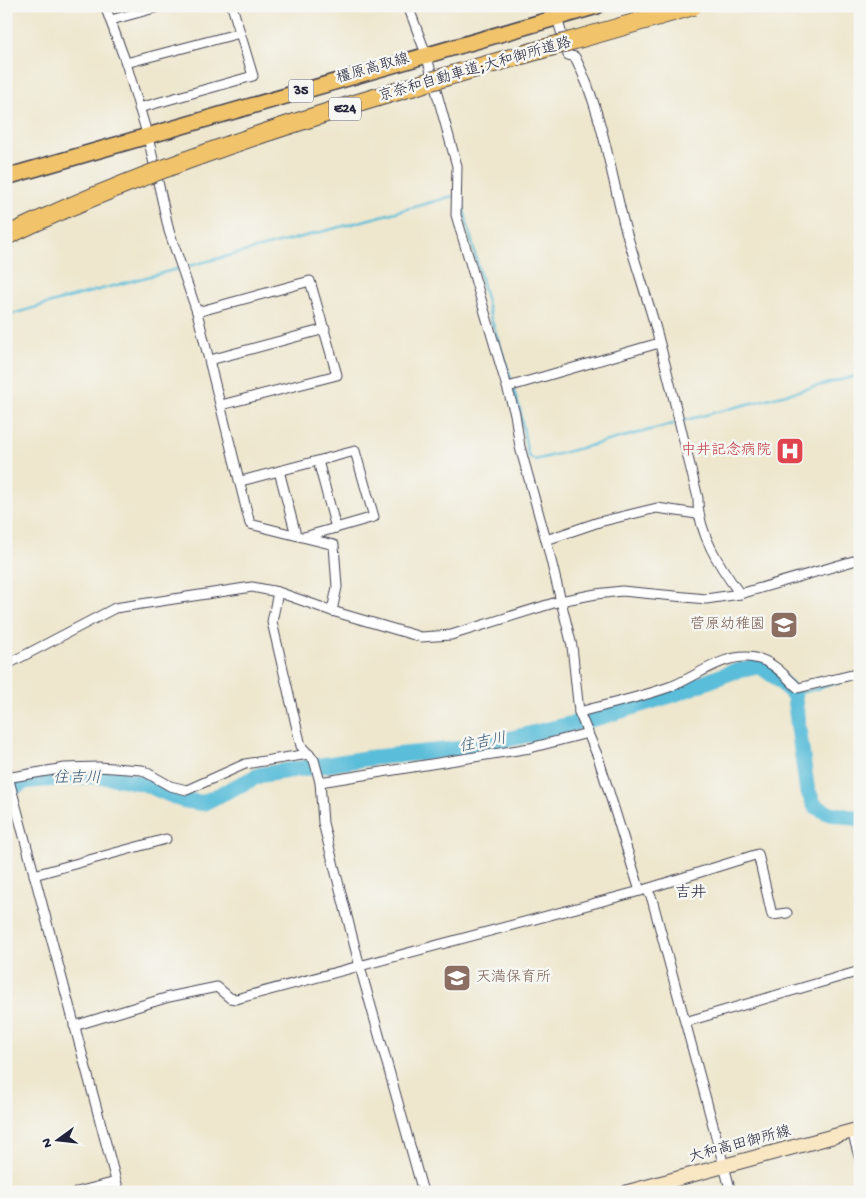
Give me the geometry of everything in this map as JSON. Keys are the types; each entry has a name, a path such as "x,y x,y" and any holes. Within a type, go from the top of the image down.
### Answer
{"highway":[{"name":"京奈和自動車道;大和御所道路","path":"6,236 101,193 228,145 693,6"}],"main road":[{"name":"橿原高取線","path":"6,177 597,6"},
{"name":"大和高田御所線","path":"628,1192 856,1130"}],"street":[{"path":"105,6 140,108 169,231 180,268 197,312 250,524 334,545 337,587 332,611"},
{"path":"111,20 162,6"},
{"path":"140,108 253,76 232,6"},
{"path":"408,6 426,54 457,166 458,196 456,214 511,386 520,447 546,540 572,646 579,712 598,757 644,890 652,899 731,1192"},
{"path":"557,18 568,55 575,57 583,73 611,165 624,224 659,343 698,498 697,514 721,569 740,594"},
{"path":"126,63 240,33"},
{"path":"197,312 310,281 337,375 221,406"},
{"path":"210,360 325,329"},
{"path":"511,386 659,343"},
{"path":"240,481 355,451 374,517 299,536"},
{"path":"318,461 336,528"},
{"path":"279,471 299,536"},
{"path":"546,540 599,522 657,508 697,514"},
{"path":"6,665 115,608 252,587 278,592 332,611 421,637 452,635 560,601 622,591 706,599 740,594 860,559"},
{"path":"278,592 272,622 301,746 314,760 320,782 323,823 360,967 423,1192"},
{"path":"579,712 672,686 725,661 743,656 757,658 773,665 798,688 860,673"},
{"path":"320,782 530,748 588,733"},
{"path":"119,1192 7,775 65,768 142,770 170,786 187,790 245,764 309,754"},
{"path":"34,875 166,840"},
{"path":"74,1026 169,997 218,987 230,998 236,999 644,890 758,854 772,915 787,913"},
{"path":"685,1022 860,971"},
{"path":"856,1130 860,1160"},
{"path":"77,1192 116,1182"}],"waterway":[{"path":"6,316 453,196"},
{"path":"459,197 461,198 491,319 512,382"},
{"path":"682,421 860,375"},
{"path":"513,388 520,410 528,456 535,460 677,423"},
{"name":"住吉川","path":"6,792 26,781 90,776 118,778 145,784 182,800 203,803 260,775 369,758 477,747 600,717 675,694 732,672 760,666 778,679 794,695 807,789 815,806 828,813 860,819"},
{"path":"794,695 841,682"}],"place":[{"name":"中井記念病院","path":"790,451"},
{"name":"菅原幼稚園","path":"784,625"},
{"name":"天満保育所","path":"457,978"}],"district":[{"name":"吉井","path":"691,894"}]}
